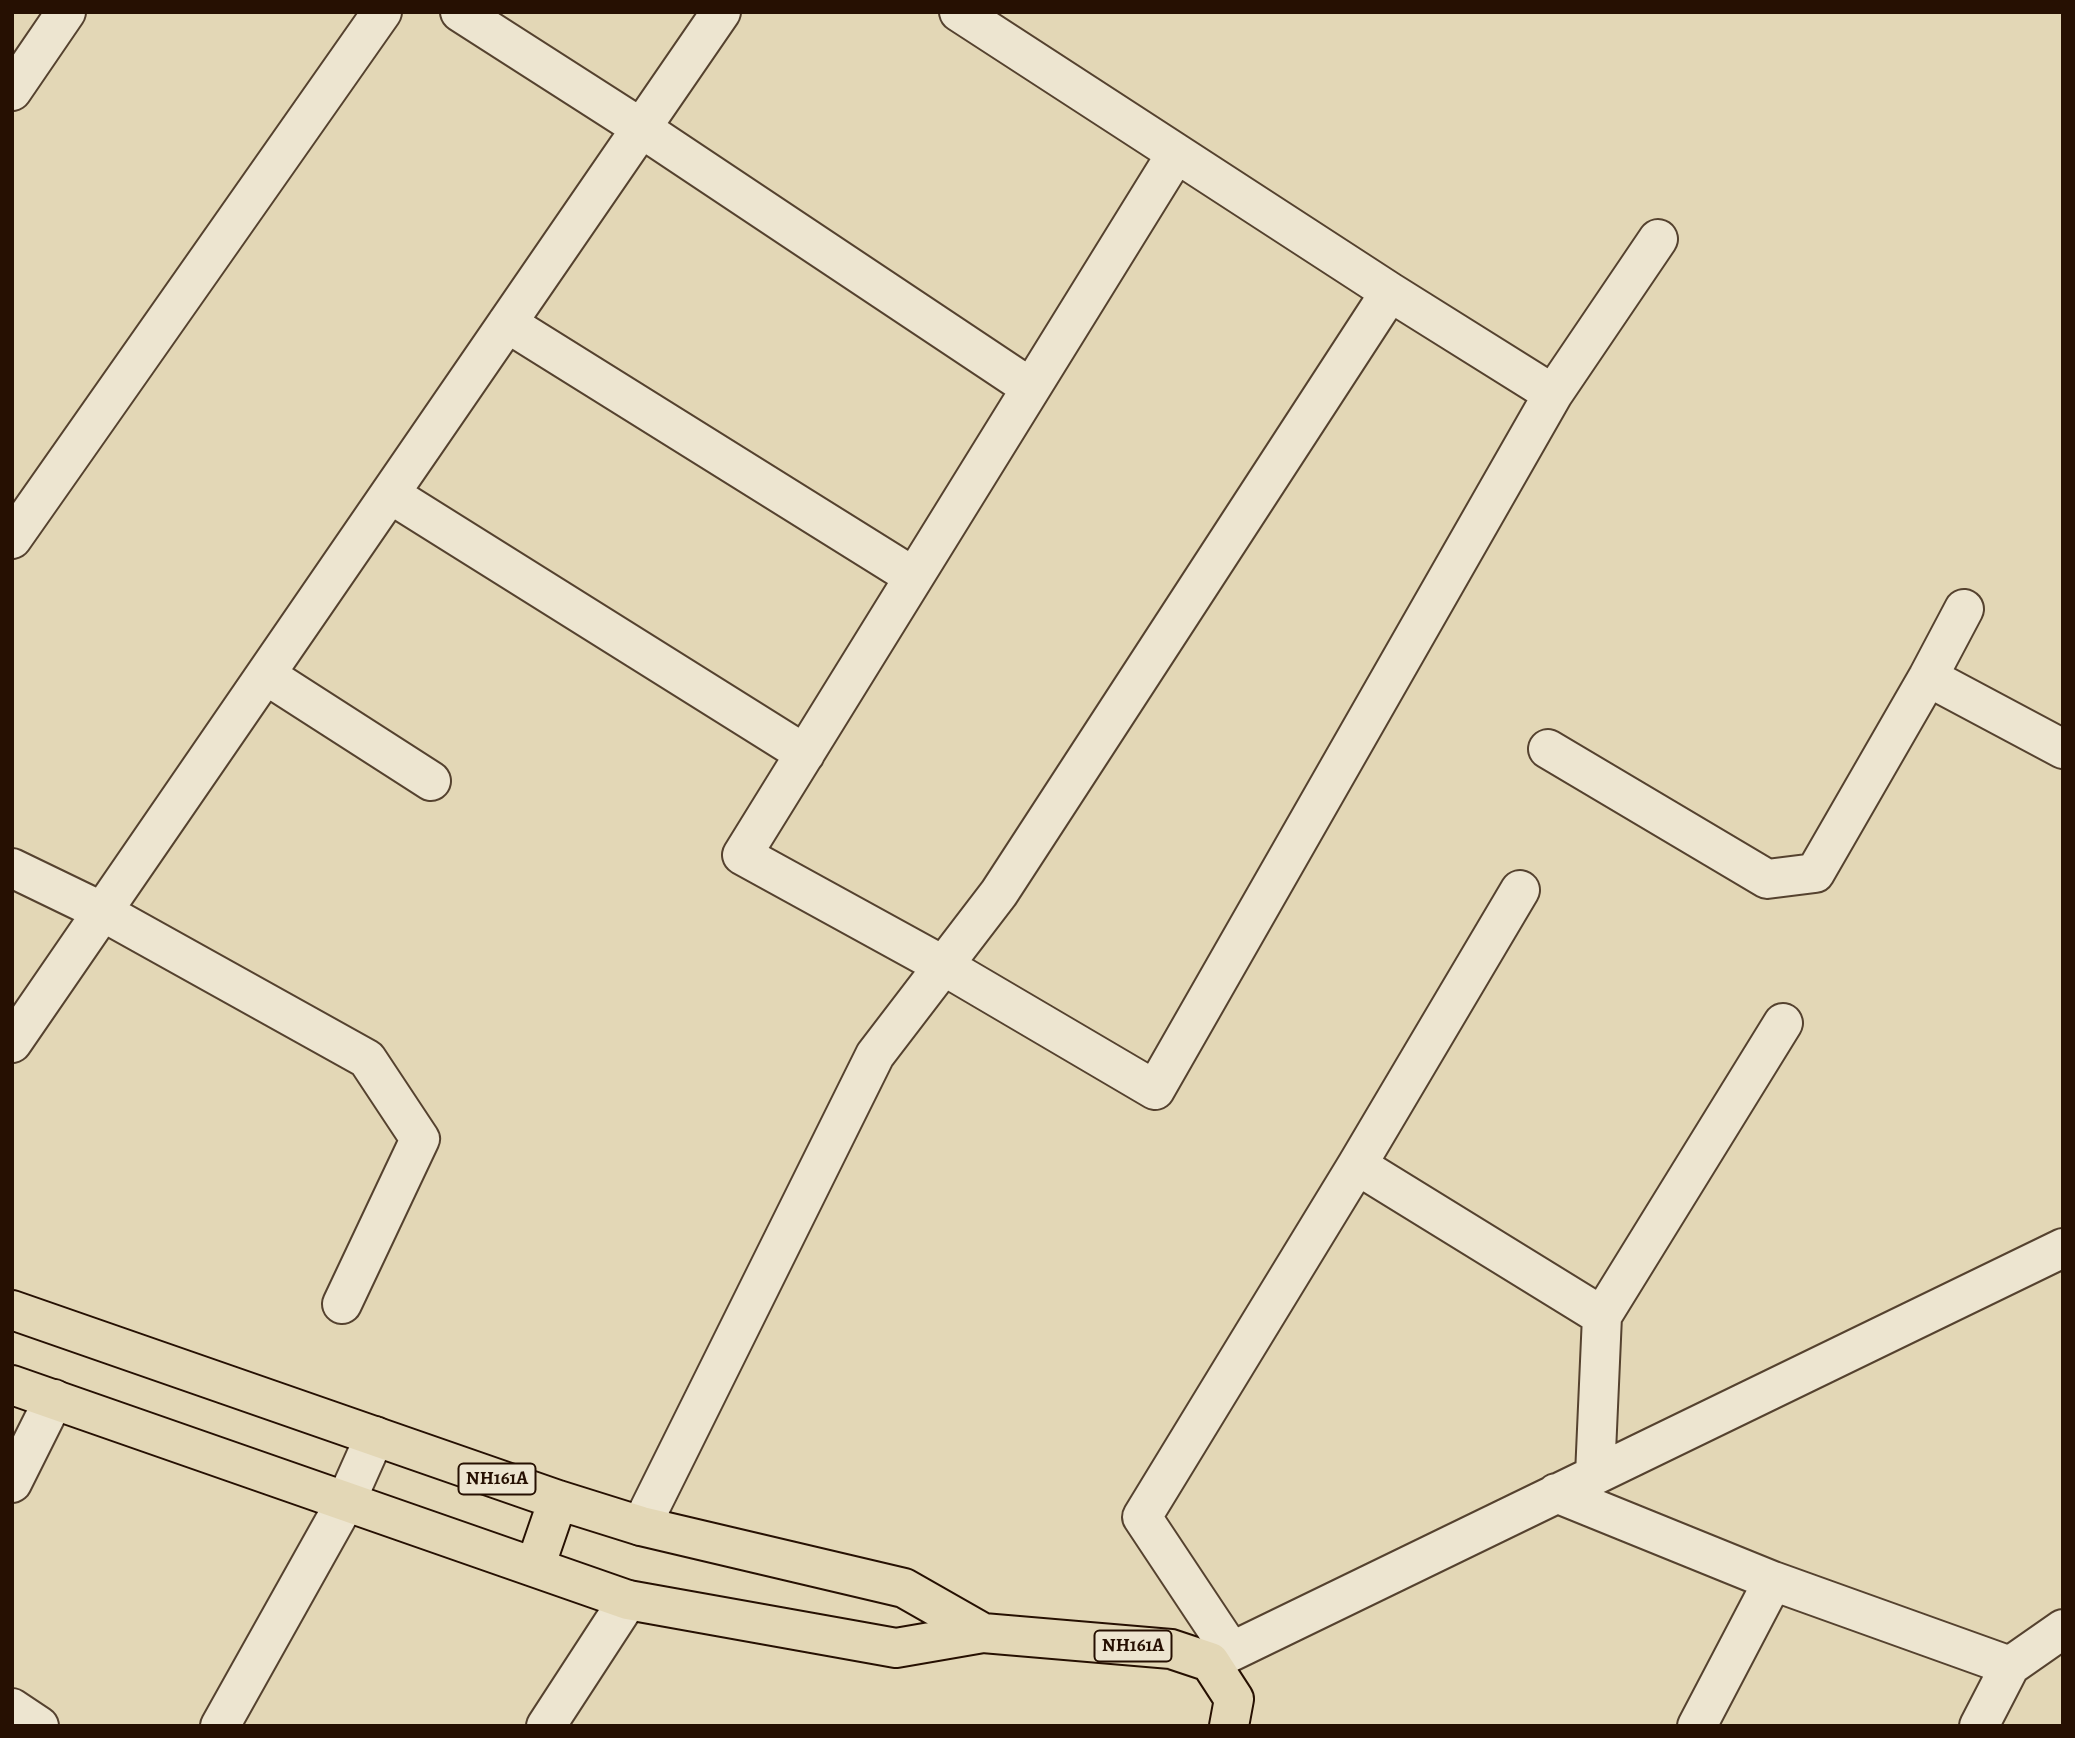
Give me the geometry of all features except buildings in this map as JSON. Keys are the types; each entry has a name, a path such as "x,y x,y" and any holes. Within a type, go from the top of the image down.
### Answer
{"highway":[{"name":"NH161A","path":"12,1310 558,1500 641,1526 904,1588 983,1633"},
{"name":"NH161A","path":"12,1385 628,1600 896,1648 983,1633 1171,1649 1221,1657"},
{"path":"534,1567 558,1500"},
{"path":"1221,1657 1234,1699 1229,1726"}],"street":[{"path":"12,92 66,12"},
{"path":"460,12 641,128 1031,388"},
{"path":"12,1043 721,12"},
{"path":"959,12 1390,292 1553,394"},
{"path":"12,539 379,13"},
{"path":"1176,154 742,855 944,966 1155,1090 1553,394 1658,239"},
{"path":"641,1526 875,1055 999,893 1390,292"},
{"path":"507,323 914,577"},
{"path":"390,494 805,754"},
{"path":"1548,749 1767,880 1815,873 1964,609"},
{"path":"266,675 432,781"},
{"path":"1928,677 2063,749"},
{"path":"12,868 103,912 368,1059 420,1139 342,1304"},
{"path":"1520,890 1357,1165 1142,1517 1221,1657 2063,1248"},
{"path":"1595,1475 1602,1316 1783,1023"},
{"path":"1357,1165 1602,1316"},
{"path":"12,1483 54,1399"},
{"path":"219,1726 346,1501 375,1436"},
{"path":"1556,1493 1773,1581 2010,1666"},
{"path":"1697,1726 1773,1581"},
{"path":"546,1726 628,1600"},
{"path":"1979,1726 2010,1666 2063,1629"},
{"path":"12,1708 39,1726"}]}
